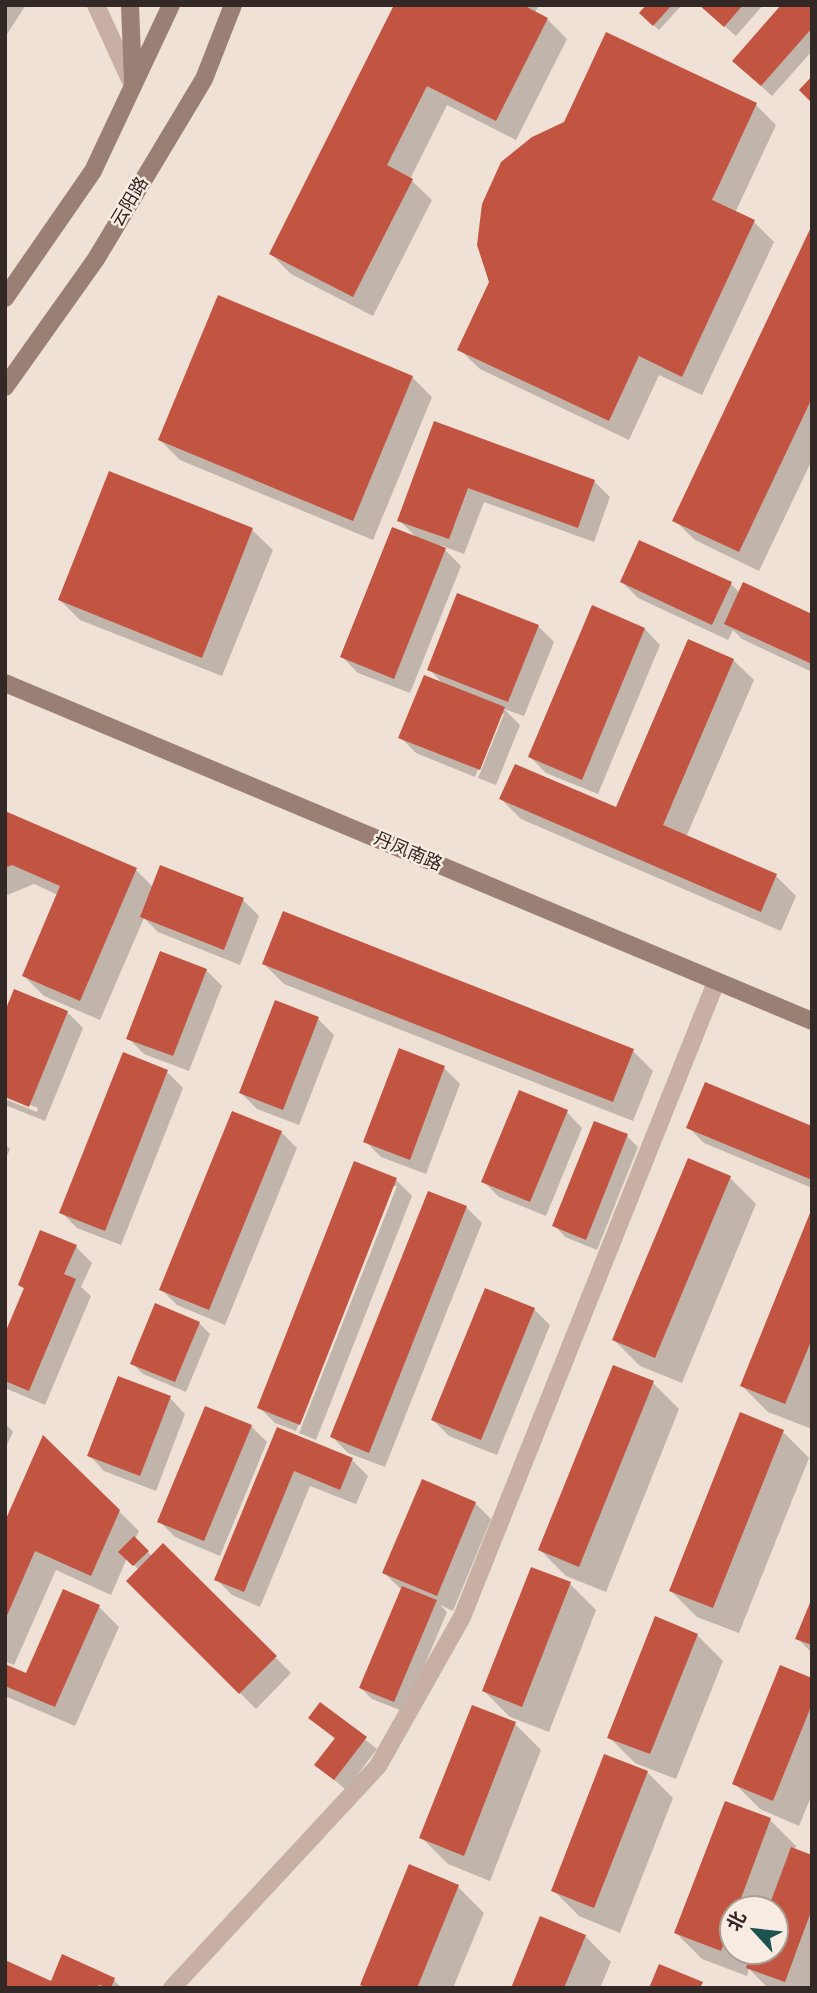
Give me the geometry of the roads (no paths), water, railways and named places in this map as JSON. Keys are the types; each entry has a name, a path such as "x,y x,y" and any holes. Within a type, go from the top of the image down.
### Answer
{"main road":[{"path":"130,5 133,86"},
{"path":"5,298 93,171 172,5"},
{"name":"云阳路","path":"5,387 96,259 204,79 233,5"},
{"name":"丹凤南路","path":"5,683 812,1021"}],"street":[{"path":"96,5 133,86"},
{"path":"172,1988 378,1766 463,1617 716,982"}]}
